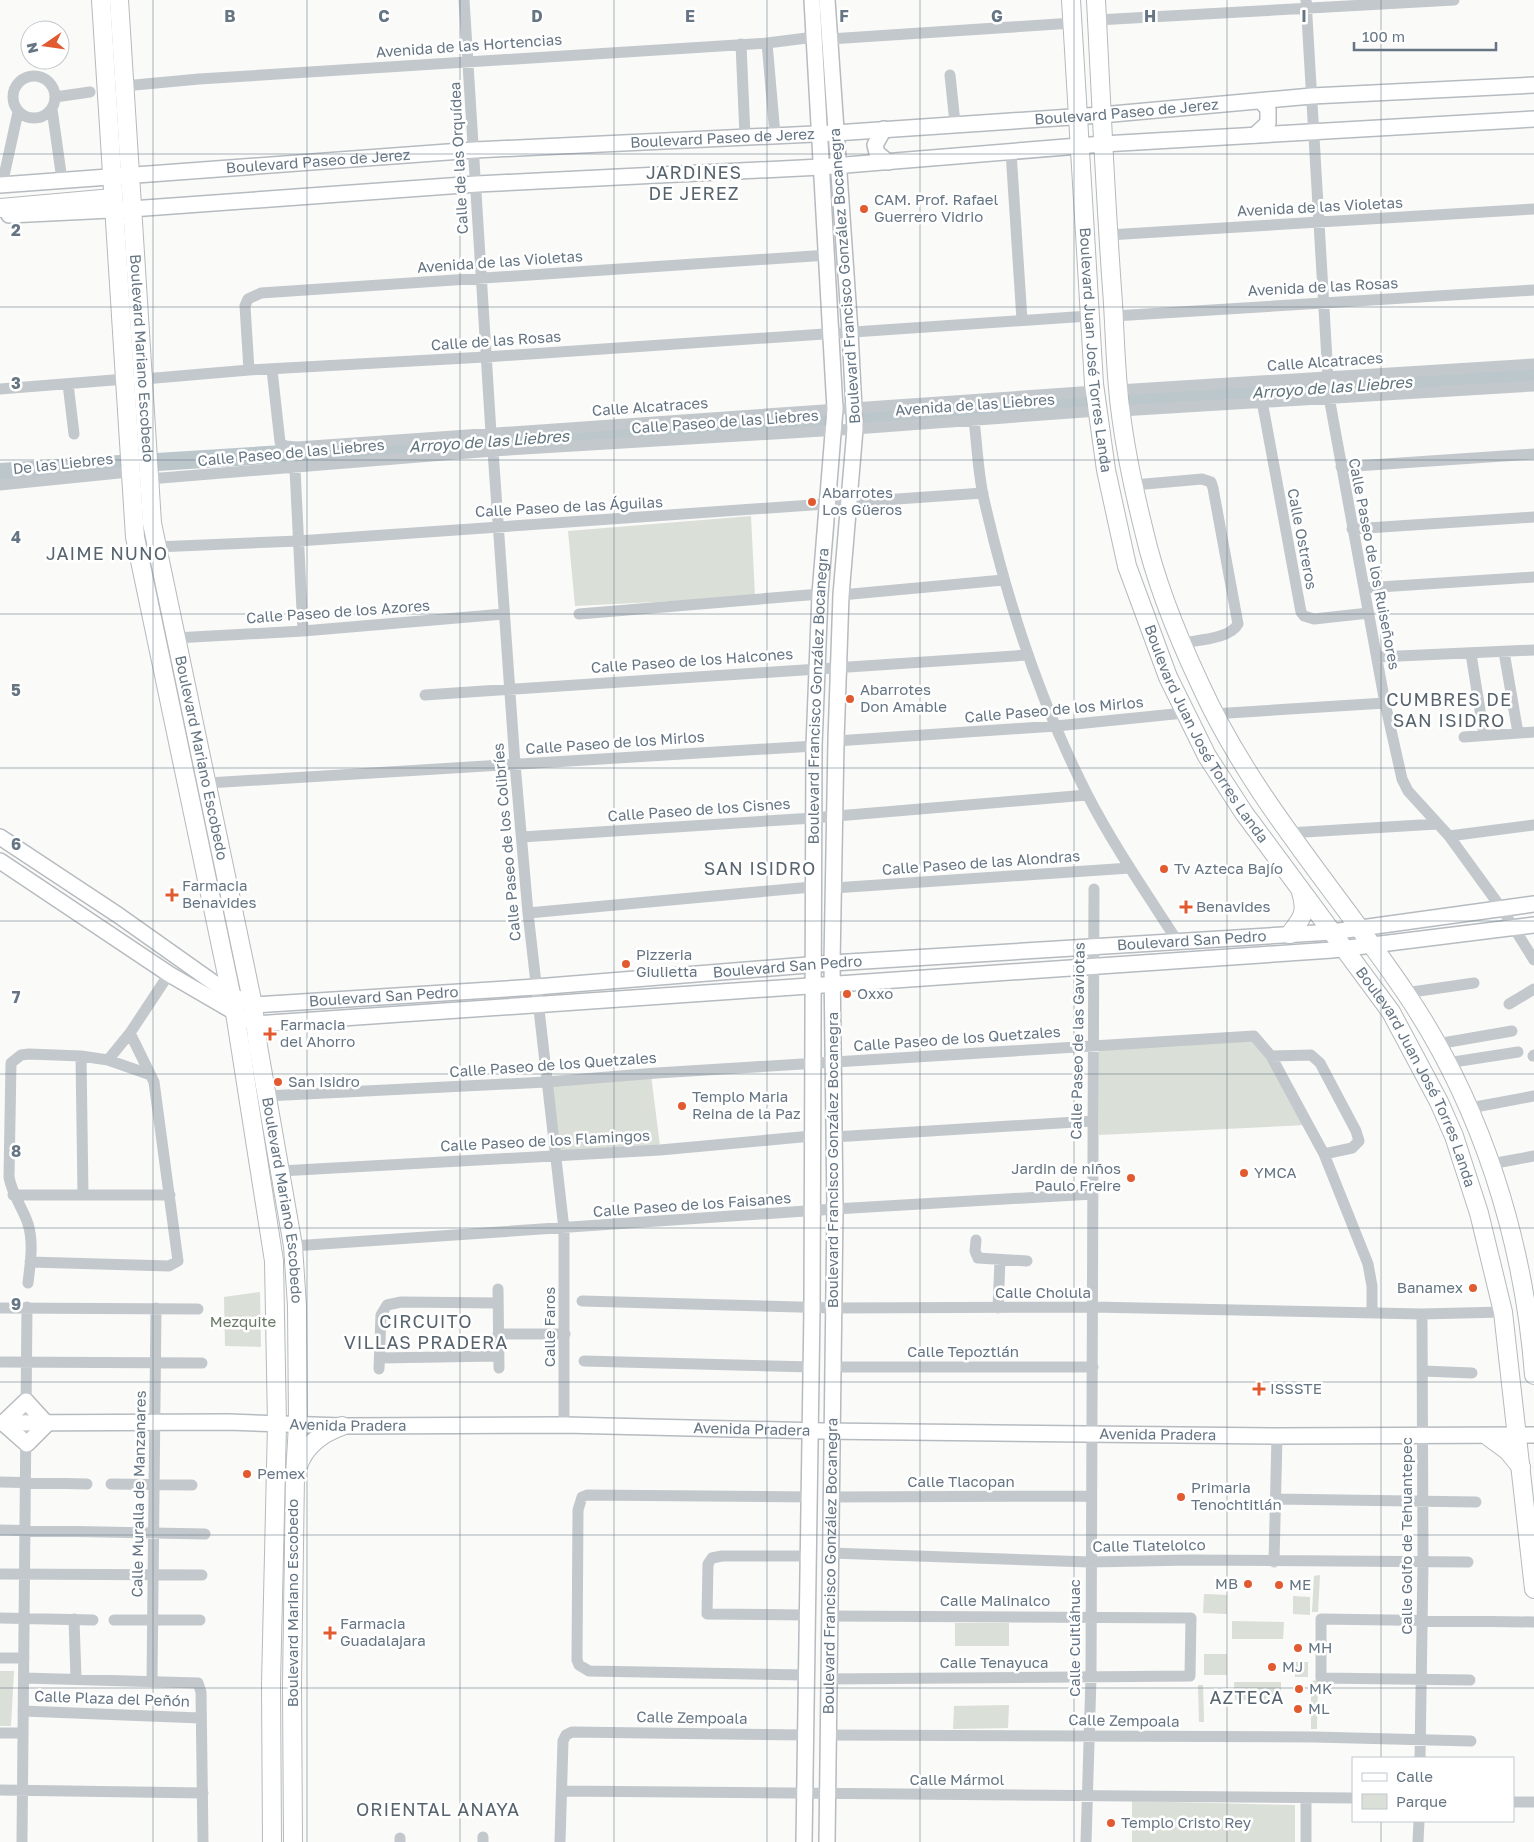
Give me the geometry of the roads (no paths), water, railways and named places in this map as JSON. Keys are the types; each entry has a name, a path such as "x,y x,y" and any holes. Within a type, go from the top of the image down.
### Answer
{"main road":[{"name":"Boulevard Mariano Escobedo","path":"101,0 112,176 120,206 135,379 156,547 208,783 253,1005 266,1096 293,1246 298,1306 293,1842"},
{"name":"Boulevard Mariano Escobedo","path":"119,0 130,176 120,206"},
{"name":"Boulevard Francisco González Bocanegra","path":"812,0 823,38 835,133 850,332 855,429 841,595 836,741 832,963 835,1209 826,1795 827,1842"},
{"name":"Boulevard Francisco González Bocanegra","path":"804,1842 811,1431 814,746 820,594 835,410 820,134 823,38 827,0"},
{"name":"Boulevard Juan José Torres Landa","path":"1071,0 1080,116 1095,391 1112,500 1128,566 1151,633 1184,713 1207,756 1244,813 1391,1012 1431,1086 1454,1136 1479,1213 1503,1312 1526,1436 1521,1467 1534,1589"},
{"name":"Boulevard Juan José Torres Landa","path":"1096,0 1118,390 1134,485 1154,568 1182,643 1213,714 1288,832 1405,993 1437,1044 1470,1108 1491,1164 1531,1314 1534,1375"},
{"name":"Boulevard Paseo de Jerez","path":"1,185 475,150 820,134 955,123 1101,115 1312,96 1534,85"},
{"path":"1255,136 1268,123 1268,109 1261,101"},
{"name":"Boulevard Paseo de Jerez","path":"120,206 477,184 822,167 1103,144 1534,118"},
{"path":"884,129 874,145 877,153 888,162"},
{"path":"1,185 8,196 2,210 120,206"},
{"name":"Boulevard Mariano Escobedo","path":"135,379 129,472 133,519 143,578 231,995 274,1261 277,1424 271,1684 272,1842"},
{"name":"Boulevard San Pedro","path":"0,837 118,915 231,995 253,1005 536,987 832,963 1332,932 1534,904"},
{"path":"0,862 169,974 255,1024"},
{"path":"1290,934 1300,921 1305,910 1298,884"},
{"name":"Boulevard San Pedro","path":"255,1024 1230,958 1344,949 1534,925"},
{"path":"1228,938 1230,958"},
{"path":"26,1401 47,1424 27,1444 1,1423 26,1401"},
{"name":"Avenida Pradera","path":"1,1423 156,1422 342,1426 564,1425 811,1431 1277,1436 1526,1436"},
{"path":"295,1476 306,1449 326,1433 342,1426"},
{"path":"1489,1437 1508,1451 1521,1467"}],"street":[{"name":"Calle de las Orquídea","path":"464,0 492,433"},
{"path":"1097,20 1306,4 1454,0"},
{"path":"1306,4 1328,377"},
{"name":"Avenida de las Hortencias","path":"124,86 468,61 1073,23"},
{"path":"768,43 775,135"},
{"path":"741,44 745,136"},
{"path":"52,109 45,116 35,119 26,117 18,112 6,98 22,78 33,75 44,78 52,86 56,97 52,109 62,180"},
{"path":"950,75 955,123"},
{"path":"56,97 90,92"},
{"path":"1,185 18,112"},
{"path":"1010,152 1022,320"},
{"name":"Avenida de las Violetas","path":"1108,235 1534,209"},
{"name":"Avenida de las Violetas","path":"249,370 244,315 248,299 253,295 261,293 828,255"},
{"name":"Avenida de las Rosas","path":"1114,316 1534,290"},
{"path":"850,332 1090,316"},
{"name":"Calle de las Rosas","path":"135,379 249,370 486,357 850,332"},
{"name":"Calle Alcatraces","path":"1118,390 1534,364"},
{"name":"Calle Alcatraces","path":"272,370 278,434 280,442 285,446 1095,391"},
{"path":"0,389 135,379"},
{"path":"68,384 74,434"},
{"path":"1121,411 1534,386"},
{"name":"Calle Paseo de los Ruiseñores","path":"1328,397 1385,703 1402,779 1408,791 1449,836 1502,909 1534,960"},
{"name":"Calle Ostreros","path":"1262,401 1301,612 1304,616 1314,619 1369,613"},
{"name":"Avenida de las Liebres","path":"855,429 1098,411"},
{"path":"974,420 983,494 1003,580 1028,655 1056,726 1087,794 1130,868 1178,942"},
{"name":"Calle Paseo de las Liebres","path":"149,479 295,469 493,451 855,429"},
{"name":"Calle Paseo de los Colibríes","path":"493,451 514,764 546,1082 564,1229"},
{"path":"1341,467 1534,454"},
{"path":"295,469 302,631"},
{"name":"De las Liebres","path":"0,485 129,472"},
{"path":"1134,485 1202,478 1210,482 1213,488 1238,624 1232,631 1225,634 1182,643"},
{"name":"Calle Paseo de las Águilas","path":"156,547 298,541 983,494"},
{"path":"1352,529 1534,517"},
{"path":"1364,588 1534,577"},
{"path":"841,595 1003,580"},
{"path":"579,614 820,594"},
{"name":"Calle Paseo de los Azores","path":"175,638 302,631 504,614"},
{"path":"1377,657 1534,650"},
{"path":"1504,652 1518,733"},
{"path":"1471,654 1484,735"},
{"name":"Calle Paseo de los Halcones","path":"426,695 1028,655"},
{"path":"1213,714 1385,703"},
{"name":"Calle Paseo de los Mirlos","path":"836,741 1056,726 1184,713"},
{"path":"1464,737 1534,732"},
{"name":"Calle Paseo de los Mirlos","path":"208,783 814,746"},
{"name":"Calle Paseo de los Cisnes","path":"522,837 813,818 1087,794"},
{"path":"1288,832 1438,824"},
{"path":"1449,836 1534,825"},
{"name":"Calle Paseo de las Alondras","path":"834,888 1130,868"},
{"path":"528,913 812,887"},
{"name":"Calle Paseo de las Gaviotas","path":"1092,1433 1094,890"},
{"path":"108,1060 130,1033 169,974"},
{"path":"1405,993 1474,983"},
{"path":"1509,1004 1534,989"},
{"path":"1437,1044 1512,1031"},
{"path":"30,1262 174,1265 178,1261 154,1082 148,1074 130,1033"},
{"name":"Calle Paseo de los Quetzales","path":"266,1096 546,1082 1092,1044 1254,1036 1271,1056 1324,1154 1368,1264 1372,1286 1372,1313"},
{"path":"1447,1063 1518,1052"},
{"path":"28,1284 30,1262 28,1223 13,1196 8,1166 11,1063 21,1055 29,1054 81,1056 108,1060 148,1074"},
{"path":"1271,1056 1310,1055 1315,1057 1324,1071 1356,1131 1359,1141 1352,1148 1324,1154"},
{"path":"81,1056 82,1195"},
{"path":"1470,1108 1534,1096"},
{"path":"834,1137 1092,1121"},
{"name":"Calle Paseo de los Flamingos","path":"280,1171 660,1150 812,1136"},
{"path":"1491,1164 1534,1156"},
{"name":"Calle Paseo de los Faisanes","path":"293,1246 835,1209 1092,1194"},
{"path":"13,1196 170,1195"},
{"name":"Calle Faros","path":"564,1229 564,1425"},
{"path":"976,1240 975,1251 978,1258 1027,1261"},
{"path":"998,1308 1000,1260"},
{"path":"498,1289 498,1303 498,1362 379,1363 381,1315 386,1305 401,1302 498,1303"},
{"name":"Calle Cholula","path":"582,1301 812,1308 1093,1307 1422,1314 1503,1312"},
{"path":"22,1842 28,1307"},
{"path":"0,1308 198,1309"},
{"name":"Calle Muralla de Manzanares","path":"152,1680 156,1308"},
{"name":"Calle Golfo de Tehuantepec","path":"1420,1757 1423,1563 1422,1314"},
{"path":"498,1334 565,1334"},
{"path":"584,1361 811,1367"},
{"path":"0,1362 202,1363"},
{"name":"Calle Tepoztlán","path":"832,1367 1093,1367"},
{"path":"1423,1371 1472,1372"},
{"name":"Calle Cuitláhuac","path":"1086,1842 1091,1677 1092,1433"},
{"path":"1274,1562 1277,1436"},
{"path":"0,1482 87,1484"},
{"path":"111,1484 192,1485"},
{"path":"806,1675 600,1672 583,1669 579,1665 576,1653 578,1510 582,1497 594,1494 810,1497"},
{"name":"Calle Tlacopan","path":"831,1497 1091,1496"},
{"path":"1276,1499 1422,1503 1476,1502"},
{"path":"0,1530 205,1534"},
{"name":"Calle Tlatelolco","path":"830,1554 1090,1562 1468,1562"},
{"path":"808,1556 722,1556 712,1558 708,1564 707,1614 808,1615"},
{"path":"0,1574 202,1575"},
{"name":"Calle Malinalco","path":"829,1616 1190,1618 1190,1676"},
{"path":"0,1618 93,1620"},
{"path":"74,1619 76,1679"},
{"path":"1470,1680 1321,1678 1321,1619 1534,1622"},
{"path":"114,1620 200,1620"},
{"path":"0,1658 24,1658"},
{"name":"Calle Tenayuca","path":"828,1679 1190,1676"},
{"name":"Calle Plaza del Peñón","path":"23,1711 200,1718 198,1683 152,1680 24,1678"},
{"path":"200,1718 203,1842"},
{"name":"Calle Zempoala","path":"562,1792 563,1741 566,1735 579,1731 805,1735"},
{"path":"0,1733 23,1733"},
{"name":"Calle Zempoala","path":"827,1734 1090,1735 1472,1741"},
{"path":"0,1790 202,1793"},
{"path":"560,1842 562,1792"},
{"name":"Calle Mármol","path":"562,1792 1352,1798"},
{"path":"1306,1798 1306,1842"},
{"path":"1514,1802 1534,1802"},
{"path":"1418,1822 1418,1842"}],"waterway":[{"name":"Arroyo de las Liebres","path":"1129,400 1534,374"},
{"name":"Arroyo de las Liebres","path":"865,417 1087,403"},
{"name":"Arroyo de las Liebres","path":"157,462 822,420"},
{"name":"Arroyo de las Liebres","path":"0,472 120,464"}],"place":[{"name":"CAM. Prof. Rafael Guerrero Vidrio","path":"864,209"},
{"name":"Abarrotes Los Güeros","path":"812,502"},
{"name":"Abarrotes Don Amable","path":"850,699"},
{"name":"Tv Azteca Bajío","path":"1164,869"},
{"name":"Farmacia Benavides","path":"172,895"},
{"name":"Benavides","path":"1186,907"},
{"name":"Pizzeria Giulietta","path":"626,964"},
{"name":"Oxxo","path":"847,994"},
{"name":"Farmacia del Ahorro","path":"270,1034"},
{"name":"San Isidro","path":"278,1082"},
{"name":"Templo Maria Reina de la Paz","path":"682,1106"},
{"name":"YMCA","path":"1244,1173"},
{"name":"Jardin de niños Paulo Freire","path":"1131,1178"},
{"name":"Banamex","path":"1473,1288"},
{"name":"ISSSTE","path":"1259,1389"},
{"name":"Pemex","path":"247,1474"},
{"name":"Primaria Tenochtitlán","path":"1181,1497"},
{"name":"MB","path":"1248,1584"},
{"name":"ME","path":"1279,1585"},
{"name":"Farmacia Guadalajara","path":"330,1633"},
{"name":"MH","path":"1298,1648"},
{"name":"MJ","path":"1272,1667"},
{"name":"MK","path":"1299,1689"},
{"name":"ML","path":"1298,1709"},
{"name":"Templo Cristo Rey","path":"1111,1823"}],"district":[{"name":"JARDINES DE JEREZ","path":"694,183"},
{"name":"JAIME NUNO","path":"107,554"},
{"name":"CUMBRES DE SAN ISIDRO","path":"1449,710"},
{"name":"SAN ISIDRO","path":"760,869"},
{"name":"CIRCUITO VILLAS PRADERA","path":"426,1332"},
{"name":"AZTECA","path":"1247,1698"},
{"name":"ORIENTAL ANAYA","path":"438,1810"}],"park label":[{"name":"Mezquite","path":"243,1322"}]}
